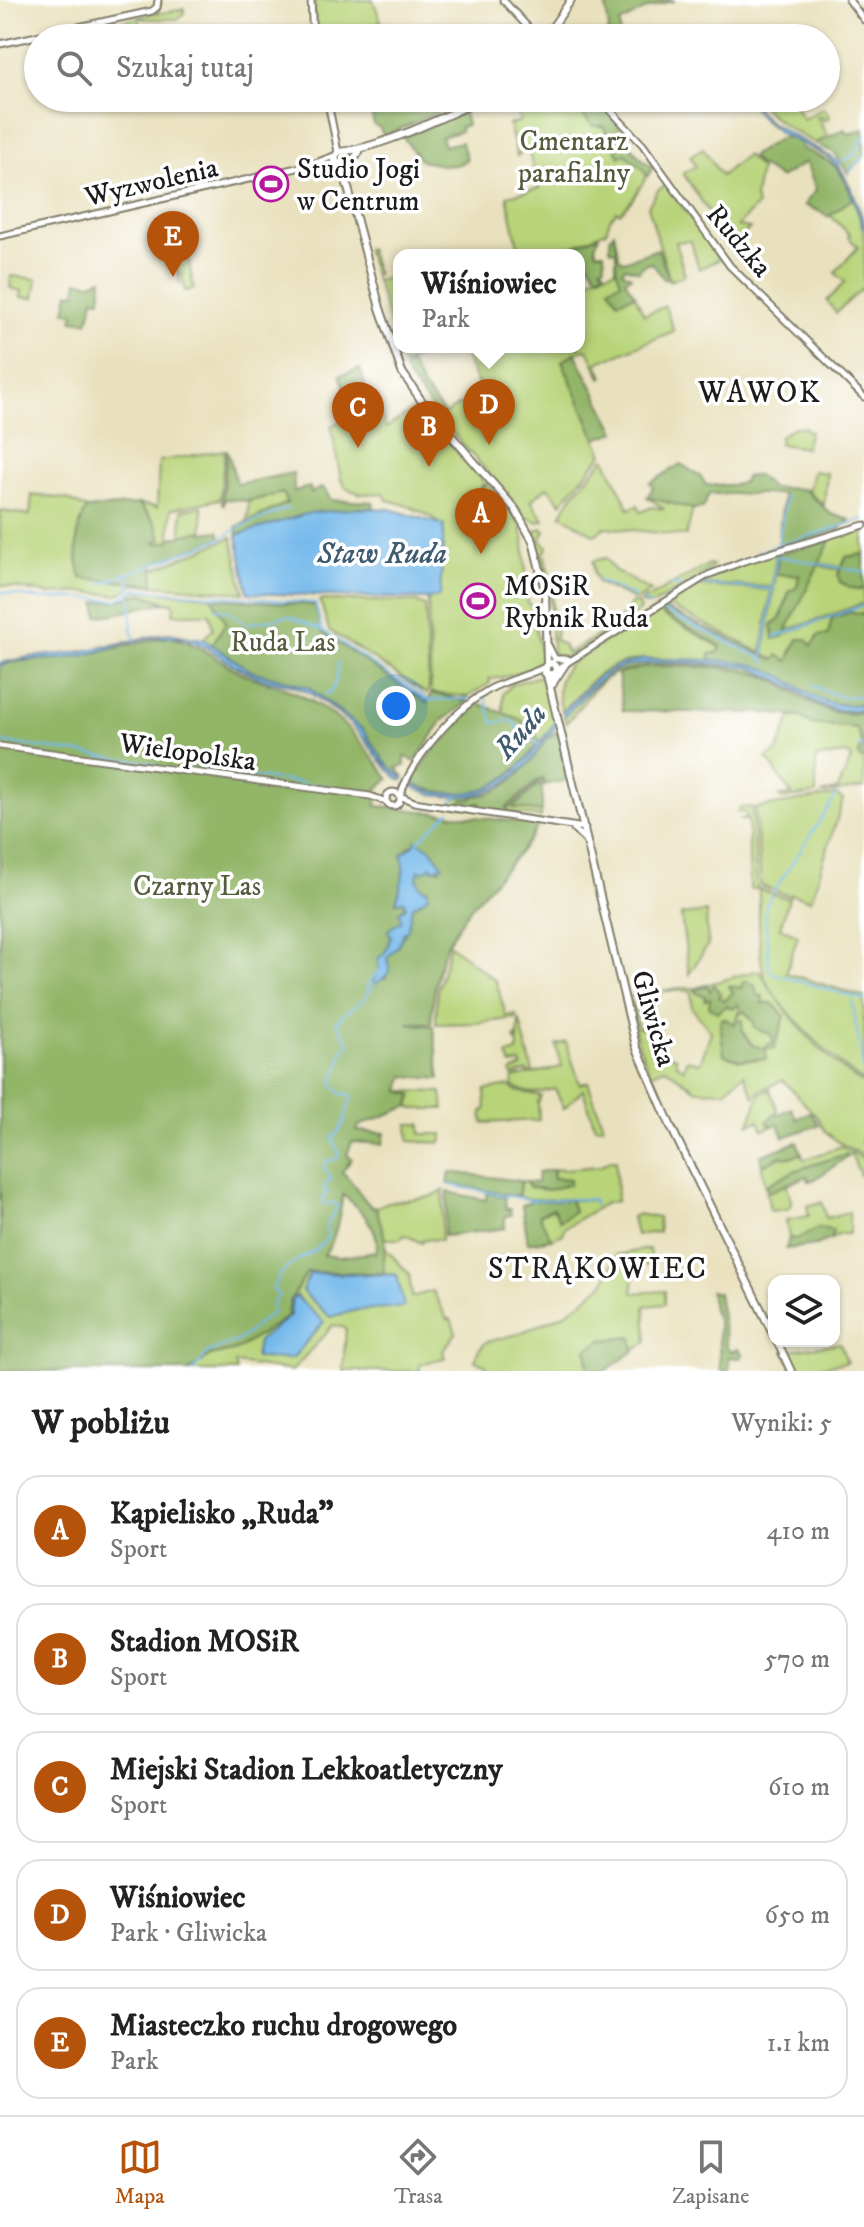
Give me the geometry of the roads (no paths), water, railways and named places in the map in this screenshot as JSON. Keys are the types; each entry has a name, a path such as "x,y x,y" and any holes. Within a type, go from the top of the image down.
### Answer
{"main road":[{"path":"94,24 151,12 157,8 158,0"},
{"path":"311,0 312,24"},
{"path":"503,0 525,24"},
{"path":"555,24 571,0"},
{"path":"849,0 864,20"},
{"path":"0,44 24,39"},
{"name":"Gliwicka","path":"330,112 380,308 393,343"},
{"path":"339,156 359,152 452,112"},
{"name":"Rudzka","path":"612,112 642,143 730,266 864,397"},
{"path":"326,161 380,142"},
{"path":"344,173 359,152"},
{"name":"Wyzwolenia","path":"0,236 339,156"},
{"name":"Wyzwolenia","path":"310,165 339,156"},
{"name":"Gliwicka","path":"397,353 407,381 515,509 532,538 545,586 550,669 558,714 639,1057 768,1324"},
{"path":"414,802 398,804 409,776 444,728 465,706 496,686 532,672 550,669 573,658 716,572 864,525"},
{"path":"548,645 557,660 573,658"},
{"path":"532,672 543,662 548,645"},
{"path":"553,688 573,658"},
{"name":"Wielopolska","path":"0,746 370,796 393,806 398,804"},
{"path":"387,802 391,793 403,785"},
{"path":"391,793 414,802 585,828"},
{"name":"Wielopolska","path":"370,796 391,793"},
{"path":"575,827 582,818"},
{"path":"575,827 589,844"},
{"name":"Gliwicka","path":"779,1347 791,1371"}],"water":[{"path":"756,112 836,160 854,194 864,231 850,192 835,164 828,157 780,133"},
{"name":"Staw Ruda","path":"390,509 444,525 440,596 427,599 248,593 237,535 309,513"},
{"path":"168,633 203,639 251,671 308,687 363,730 385,762 404,779 402,781 394,775 356,730 316,697 294,686 253,675 210,649 188,640 148,638 78,656 24,660 0,666 0,663 29,657 73,653"},
{"path":"644,659 743,663 772,671 830,703 864,704 864,709 850,711 826,707 787,684 750,668 678,662 641,664 613,671 593,686 564,717 563,712 598,677 617,666"},
{"path":"557,719 558,725 527,765 515,776 486,792 454,797 422,791 407,784 448,794 494,785 529,757"},
{"path":"415,840 431,849 443,866 433,869 431,866 423,872 419,870 417,879 421,887 428,890 428,896 412,907 407,931 387,958 389,971 375,985 373,981 379,971 378,959 386,951 391,936 388,930 401,921 399,912 406,907 404,901 396,902 403,872 402,854 415,844"},
{"path":"310,1273 397,1275 404,1307 357,1310 330,1317 302,1291"},
{"path":"296,1296 324,1322 292,1359 255,1358 258,1341 290,1316 292,1299"}],"waterway":[{"path":"842,161 854,155 864,137"},
{"path":"849,171 864,156"},
{"path":"778,546 786,496"},
{"path":"101,584 222,538 240,527 288,508"},
{"path":"757,552 864,519"},
{"path":"777,556 864,572"},
{"path":"763,657 777,556"},
{"path":"129,576 135,640"},
{"path":"599,581 635,597"},
{"path":"672,585 681,585"},
{"path":"702,585 772,589"},
{"path":"83,598 117,600 135,589 247,598"},
{"path":"0,592 41,599 79,598"},
{"path":"251,598 315,603 322,630 426,700 470,699"},
{"path":"644,602 650,605"},
{"path":"775,637 864,605"},
{"path":"215,608 228,611 246,624 289,616 322,630"},
{"path":"659,609 766,660 765,664"},
{"path":"337,679 338,663"},
{"path":"325,694 331,692 336,681"},
{"path":"812,685 843,698 864,695"},
{"name":"Ruda","path":"485,696 493,723 511,720 539,744"},
{"path":"0,742 22,745"},
{"path":"859,747 864,744"},
{"path":"24,745 156,764"},
{"path":"190,769 303,783"},
{"path":"309,784 337,788"},
{"path":"342,789 372,793"},
{"path":"451,804 457,796"},
{"path":"774,891 836,796"},
{"path":"417,842 450,811"},
{"path":"772,895 765,913 769,969 772,973 864,1000"},
{"path":"367,991 367,984 379,971"},
{"path":"193,1371 208,1353 239,1340 273,1312 272,1304 279,1295 273,1290 280,1274 316,1250 328,1237 326,1226 338,1206 322,1201 328,1192 324,1190 326,1182 330,1181 324,1167 327,1161 337,1159 339,1153 332,1138 343,1124 352,1097 342,1094 333,1085 342,1050 350,1044 336,1023 363,1000 375,983"},
{"path":"852,1000 864,1073"},
{"path":"449,1185 531,1200 593,1199 595,1205"}],"place":[{"name":"Studio Jogi w Centrum","path":"271,184"},
{"name":"Miasteczko ruchu drogowego","path":"173,277"},
{"name":"Wiśniowiec","path":"489,445"},
{"name":"Miejski Stadion Lekkoatletyczny","path":"358,448"},
{"name":"Stadion MOSiR","path":"429,467"},
{"name":"Kąpielisko „Ruda”","path":"481,554"},
{"name":"MOSiR Rybnik Ruda","path":"478,601"}],"district":[{"name":"WAWOK","path":"760,392"},
{"name":"STRĄKOWIEC","path":"598,1268"}],"park label":[{"name":"Cmentarz parafialny","path":"574,156"},
{"name":"Ruda Las","path":"283,641"},
{"name":"Czarny Las","path":"197,885"}]}
